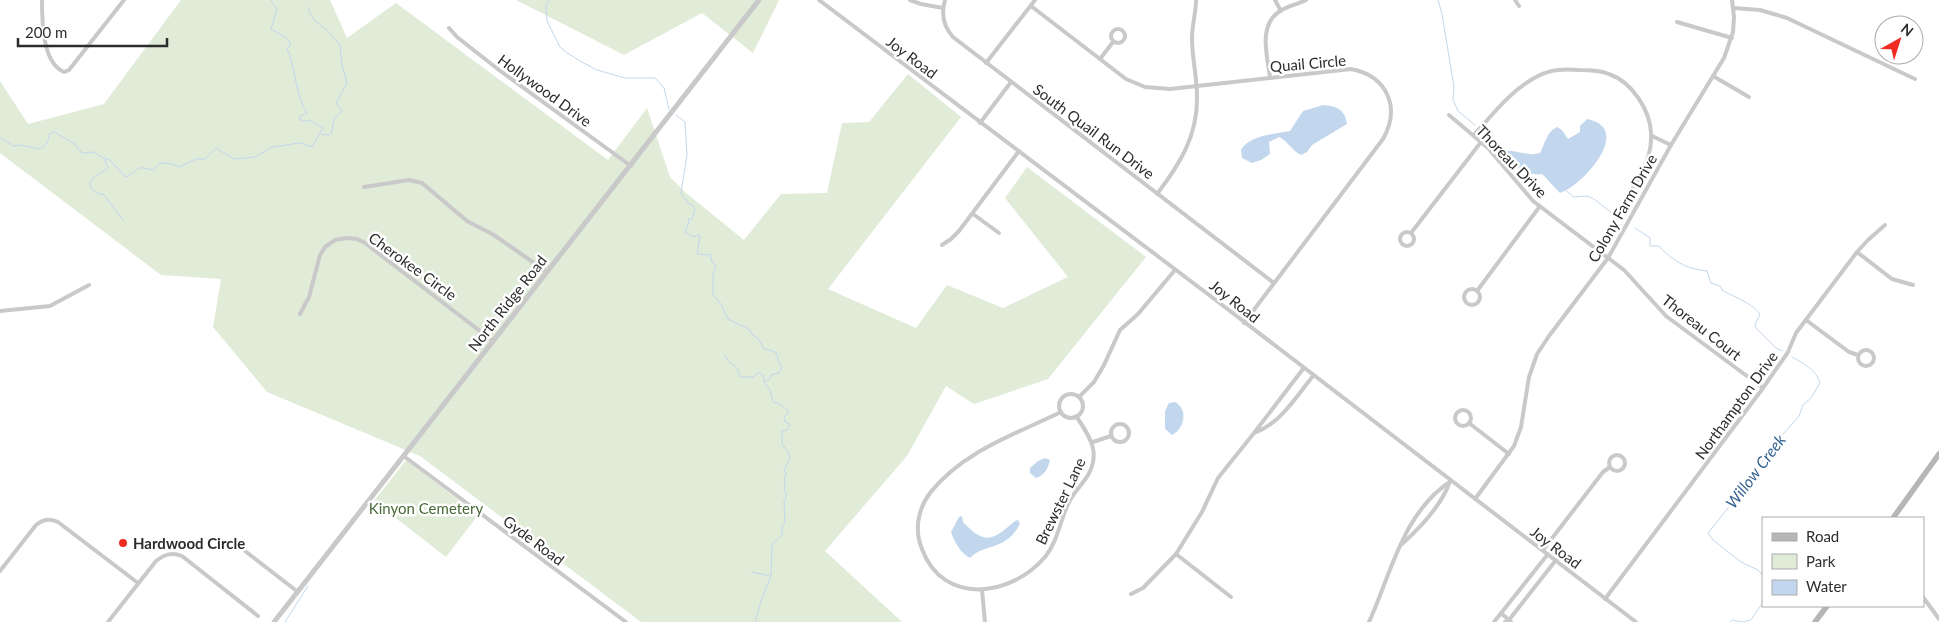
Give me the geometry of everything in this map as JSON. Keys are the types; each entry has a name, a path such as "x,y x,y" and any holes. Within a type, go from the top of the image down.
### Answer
{"main road":[{"path":"1894,517 1939,454"},
{"path":"1815,622 1826,607"}],"street":[{"path":"42,0 43,34 46,48 59,70 64,72 68,70 124,0"},
{"name":"North Ridge Road","path":"274,622 405,457 759,0"},
{"name":"Joy Road","path":"819,0 1636,622"},
{"path":"910,0 943,8 945,0"},
{"path":"986,63 1035,0"},
{"path":"1158,194 1180,164 1191,140 1196,115 1196,86 1192,38 1196,0"},
{"path":"1275,0 1280,11"},
{"path":"1270,77 1266,32 1270,20 1280,11 1306,0"},
{"path":"1516,0 1518,6"},
{"name":"Colony Farm Drive","path":"1475,499 1509,454 1521,427 1529,377 1537,354 1608,258 1671,145 1726,55 1732,38 1734,23 1732,0"},
{"name":"Quail Circle","path":"1031,6 1126,79 1145,87 1165,89 1343,69 1359,70 1372,76 1382,85 1388,96 1391,111 1389,126 1383,138 1244,323"},
{"name":"South Quail Run Drive","path":"943,8 944,21 950,33 986,63 1274,283"},
{"path":"1733,8 1760,10 1787,18 1915,79"},
{"path":"1678,22 1732,38"},
{"name":"Hollywood Drive","path":"449,28 457,37 499,70 631,166"},
{"path":"1100,59 1114,42"},
{"path":"1474,135 1504,101 1529,81 1547,72 1566,69 1602,72 1624,82 1634,92 1642,106 1652,136 1642,174 1621,206"},
{"path":"1713,76 1749,97"},
{"path":"980,123 1011,82"},
{"name":"Thoreau Drive","path":"1449,115 1474,135 1520,187 1540,206 1608,258"},
{"path":"1652,136 1671,145"},
{"path":"1411,233 1481,142"},
{"path":"942,245 951,239 973,214 1019,151"},
{"path":"364,187 406,180 422,183 467,221 494,235 548,272"},
{"path":"1476,292 1540,206"},
{"path":"973,214 999,233"},
{"name":"Northampton Drive","path":"1605,599 1763,388 1788,352 1796,333 1857,252 1885,225"},
{"path":"1404,232 1411,233 1415,239 1413,244 1407,247 1402,245 1400,240 1404,232"},
{"name":"Cherokee Circle","path":"300,314 309,296 323,250 335,240 351,238 364,243 493,341"},
{"path":"1857,252 1892,279 1913,285"},
{"name":"Thoreau Court","path":"1608,258 1631,277 1666,316 1763,388"},
{"path":"1079,397 1094,382 1120,330 1138,314 1175,270"},
{"path":"0,311 50,306 89,286"},
{"path":"1472,290 1476,292 1479,296 1477,303 1473,305 1466,302 1464,298 1465,293 1472,290"},
{"path":"1806,320 1849,352 1858,355"},
{"path":"1862,351 1869,351 1873,354 1874,362 1870,366 1864,366 1858,361 1858,355 1862,351"},
{"path":"1130,594 1143,588 1176,554 1202,512 1218,478 1303,369"},
{"path":"1254,433 1265,429 1278,420 1313,376"},
{"path":"1066,395 1079,397 1082,401 1082,410 1076,416 1068,417 1061,412 1060,402 1066,395"},
{"path":"1460,411 1467,412 1470,416 1469,423 1462,426 1458,424 1455,420 1456,415 1460,411"},
{"path":"985,622 982,590 962,588 949,583 938,575 929,564 918,538 918,522 923,504 937,484 980,450 1061,412"},
{"name":"Brewster Lane","path":"982,590 1010,583 1029,572 1045,556 1057,538 1068,504 1090,471 1094,457 1092,442 1076,416"},
{"path":"1469,423 1509,454"},
{"path":"1116,424 1123,425 1128,430 1128,437 1123,441 1116,441 1111,436 1111,429 1116,424"},
{"path":"1092,442 1111,436"},
{"path":"1619,455 1623,458 1625,466 1621,470 1616,471 1610,467 1610,459 1613,456 1619,455"},
{"name":"Gyde Road","path":"405,457 626,622"},
{"path":"1543,550 1603,472 1610,467"},
{"path":"1400,545 1415,533 1428,517 1446,493 1450,481"},
{"path":"1369,622 1390,566 1408,528 1440,488 1450,481"},
{"path":"0,571 36,525 42,520 51,520 58,522 138,583"},
{"path":"244,551 298,592"},
{"path":"108,622 161,557 171,553 182,556 258,616"},
{"path":"1176,554 1231,597"},
{"path":"1494,622 1548,554"},
{"path":"1501,613 1508,621 1556,560"},
{"path":"1528,579 1536,586"},
{"path":"1514,597 1522,603"},
{"path":"1924,598 1939,619"}],"green space":[{"path":"181,0 330,0 347,38 396,3 608,160 647,108 670,177 686,193 744,240 781,194 827,193 842,123 869,122 908,74 961,117 828,289 916,328 947,285 1003,308 1068,277 1005,198 1027,167 1146,257 1048,379 974,404 946,386 907,456 825,551 902,622 641,622 420,456 267,392 213,327 221,279 161,275 0,153 0,81 28,124 104,104"},
{"path":"516,0 779,0 753,53 702,13 624,55"},
{"name":"Kinyon Cemetery","path":"406,460 478,515 446,557 374,501"}],"water":[{"path":"1323,105 1339,109 1344,115 1347,124 1312,145 1307,152 1301,155 1279,137 1269,142 1270,154 1261,160 1252,163 1242,158 1241,150 1250,141 1263,136 1290,131 1303,111"},
{"path":"1587,119 1600,124 1606,133 1605,144 1600,156 1581,179 1560,193 1542,174 1525,171 1502,151 1540,153 1554,129 1557,127 1562,130 1568,139 1580,132 1580,126"},
{"path":"1175,402 1182,410 1183,419 1180,428 1172,435 1165,429 1165,411 1169,403"},
{"path":"1045,458 1050,460 1047,468 1042,475 1036,478 1030,473 1030,468"},
{"path":"962,516 963,522 977,534 989,538 1000,533 1015,521 1018,520 1020,524 1008,539 976,553 970,558 958,547 951,532 959,517"}],"waterway":[{"path":"0,137 13,146 20,145 39,149 44,147 49,134 54,132 74,143 82,153 94,152 110,160 126,177 141,168 153,170 160,163 179,167 196,159 205,159 216,148 234,159 255,157 272,147 300,143 312,147 323,128 310,120 304,121 299,119 299,117 307,113 300,99 287,48 290,46 290,42 271,29 277,9 271,0"},
{"path":"550,0 546,5 547,21 560,47 597,70 625,78 655,78 664,88 669,109"},
{"name":"Willow Creek","path":"1438,0 1454,87 1453,100 1458,111 1475,125"},
{"path":"309,7 313,19 328,31 340,45 342,65 347,83 336,103 342,111 334,119 332,132 328,135 321,134"},
{"path":"676,115 685,122 687,155 681,193 695,210 692,219 688,219 689,222 685,232 693,237 700,236 697,254 710,255 712,262 716,266 713,274 713,295 721,304 728,319 750,330 752,335 758,338 764,349 777,354 782,368 779,373 771,375 770,379 765,382"},
{"name":"Willow Creek","path":"1485,133 1504,151"},
{"path":"105,160 108,168 93,178 90,183 91,188 95,192 104,195 123,220"},
{"name":"Willow Creek","path":"1565,190 1574,197 1587,196 1594,199 1621,220"},
{"name":"Willow Creek","path":"1635,228 1650,238 1650,246 1659,246 1685,266 1707,271 1711,283 1720,286 1723,291 1744,301 1758,311 1760,315 1755,324 1756,328 1776,348 1782,351"},
{"path":"725,355 729,362 737,368 740,377 753,377 758,373 764,375 764,382"},
{"name":"Willow Creek","path":"1762,575 1758,570 1741,562 1713,540 1708,533 1776,442 1799,416 1803,405 1811,398 1820,383 1816,374 1792,357"},
{"path":"755,622 771,576 772,544 782,535 782,525 785,523 784,501 787,495 784,492 786,474 784,470 790,459 788,452 782,444 782,431 787,430 790,424 785,422 784,417 789,411 778,403 773,402 770,390 765,383"},
{"path":"752,572 770,576"},
{"path":"285,622 308,586"},
{"name":"Willow Creek","path":"1730,622 1733,620 1742,622 1751,620 1762,604"}],"place":[{"name":"Hardwood Circle","path":"123,543"}]}
